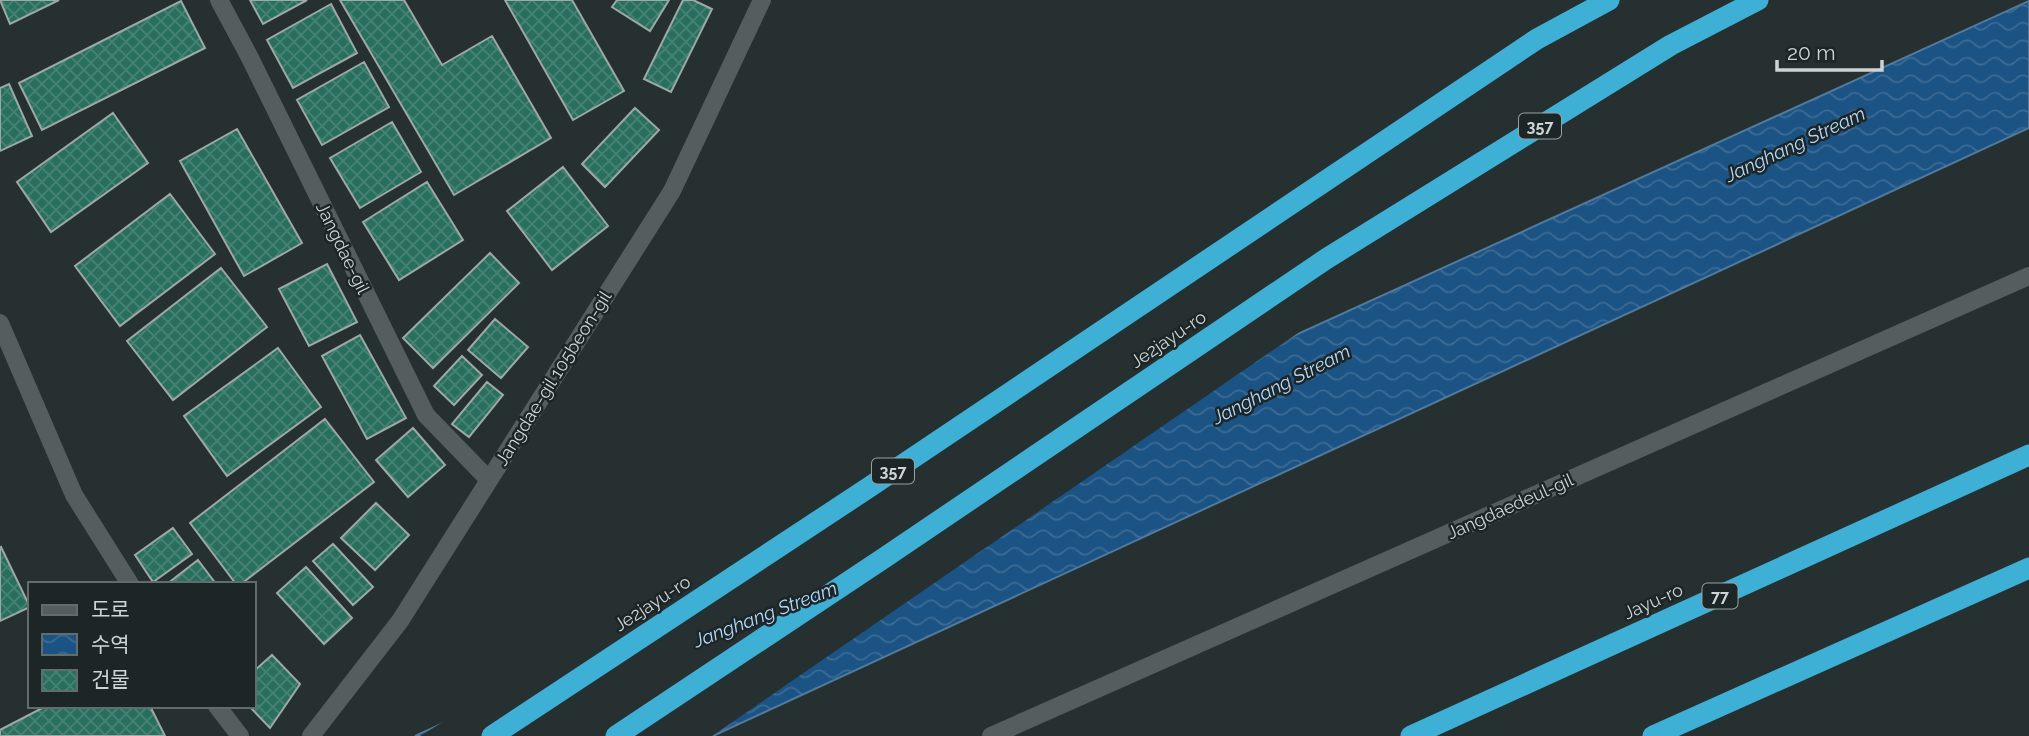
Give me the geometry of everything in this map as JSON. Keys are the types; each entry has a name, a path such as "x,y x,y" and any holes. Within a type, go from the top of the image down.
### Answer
{"highway":[{"name":"Je2jayu-ro","path":"492,736 1537,40 1609,0"},
{"name":"Je2jayu-ro","path":"616,736 1326,259 1671,45 1758,0"},
{"name":"Jayu-ro","path":"1411,736 2029,455"},
{"path":"1653,736 2029,568"}],"street":[{"name":"Jangdae-gil","path":"219,0 426,415 489,480"},
{"name":"Jangdae-gil 105beon-gil","path":"311,736 401,621 672,191 762,0"},
{"name":"Jangdaedeul-gil","path":"991,736 2029,276"},
{"path":"0,323 74,495 129,582"},
{"path":"219,708 240,736"}],"water":[{"name":"Janghang Stream","path":"2029,1 2029,128 713,736 415,736"}],"pier":[{"path":"1311,324 712,736 420,736 461,711"}],"building":[{"path":"0,0 59,0 10,24"},
{"path":"250,0 307,0 263,24"},
{"path":"340,0 404,0 442,65 492,36 551,138 454,195"},
{"path":"505,0 572,0 624,91 573,120"},
{"path":"617,0 669,0 650,31 612,7"},
{"path":"683,0 693,0 712,9 671,92 644,79"},
{"path":"181,1 205,48 42,130 19,83"},
{"path":"331,4 357,53 293,88 267,40"},
{"path":"364,62 389,107 322,145 297,100"},
{"path":"9,84 32,136 0,151 0,88"},
{"path":"635,108 659,130 605,187 582,164"},
{"path":"113,113 148,163 51,232 17,182"},
{"path":"392,122 421,172 360,208 330,158"},
{"path":"237,129 302,243 244,276 180,161"},
{"path":"563,167 608,226 552,270 507,211"},
{"path":"427,182 463,240 399,280 363,222"},
{"path":"170,194 215,254 120,326 75,266"},
{"path":"490,253 519,283 433,368 403,338"},
{"path":"327,264 357,322 309,346 279,289"},
{"path":"221,268 267,327 173,400 127,341"},
{"path":"495,319 528,347 501,378 468,350"},
{"path":"360,335 406,418 367,439 322,356"},
{"path":"278,348 321,407 227,476 184,416"},
{"path":"462,356 482,375 454,405 434,386"},
{"path":"487,382 503,395 469,437 452,424"},
{"path":"325,419 374,482 244,582 234,582 190,523"},
{"path":"413,428 445,465 408,497 376,460"},
{"path":"376,503 409,535 375,570 341,538"},
{"path":"173,528 192,554 153,582 135,555"},
{"path":"333,544 373,587 353,605 313,561"},
{"path":"0,548 28,603 28,608 0,621"},
{"path":"198,560 214,582 170,582"},
{"path":"306,567 352,618 324,644 277,593"},
{"path":"272,655 300,684 270,728 251,708 256,708 256,669"},
{"path":"42,708 151,708 165,736 0,736 0,730"}]}
